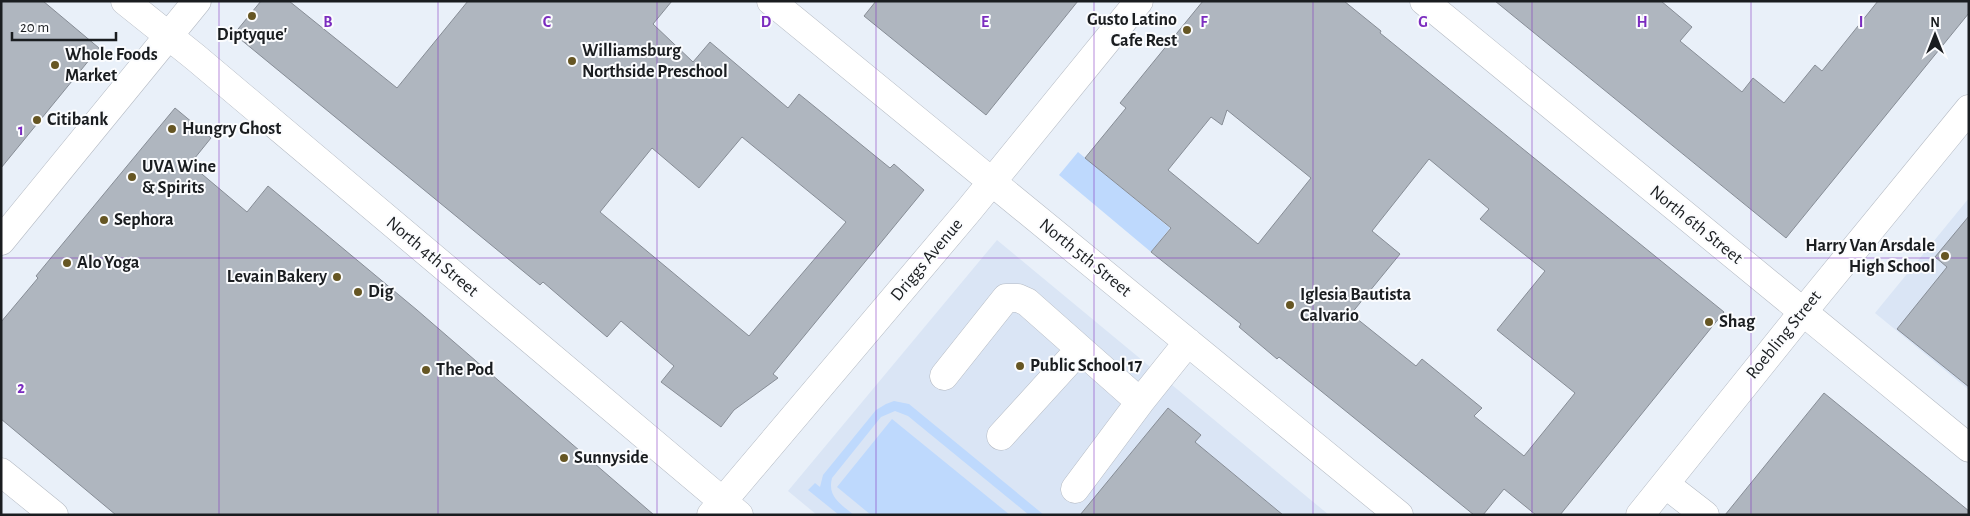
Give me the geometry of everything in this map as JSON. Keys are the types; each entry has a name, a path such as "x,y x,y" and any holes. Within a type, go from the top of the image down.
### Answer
{"street":[{"name":"North 4th Street","path":"125,1 210,70 724,510"},
{"path":"1,241 197,1"},
{"name":"North 5th Street","path":"771,1 1399,515"},
{"name":"Driggs Avenue","path":"724,510 1139,1"},
{"name":"North 6th Street","path":"1424,1 1969,448"},
{"name":"Roebling Street","path":"1640,515 1802,312 1969,109"},
{"path":"944,376 1006,298 1018,298 1027,302 1140,402"},
{"path":"1075,489 1188,342"},
{"path":"1001,436 1080,349"},
{"path":"1,472 54,515"},
{"path":"1665,484 1705,515"}],"shaded area":[{"path":"1078,152 1170,228 1151,252 1059,175"},
{"name":"Harry Van Arsdale High School","path":"1969,198 1969,390 1875,313"},
{"name":"Public School 17","path":"997,240 1329,515 817,515 788,491"},
{"path":"894,401 909,404 1044,515 1029,515 908,416 895,411 881,417 832,478 831,490 833,495 836,500 854,515 839,515 808,490 815,483 820,487 823,475 876,410"},
{"path":"892,419 1010,515 871,515 837,487"}],"building":[{"path":"1,1 43,1 99,48 1,168"},
{"path":"261,1 289,1 397,88 468,1 672,1 653,24 693,62 710,42 788,108 799,94 890,168 894,164 924,190 773,374 778,378 734,410 721,427 661,382 674,366 621,321 607,337 543,282 540,285 234,34","holes":["742,137 846,222 749,336 600,212 652,148 699,188"]},
{"path":"876,1 1078,1 986,115 864,16"},
{"path":"1203,1 1344,1 1381,31 1380,33 1724,312 1560,515 1536,515 1504,489 1483,515 1474,515 1279,357 1277,359 1239,327 1241,324 1151,252 1171,228 1085,158 1126,108 1120,103","holes":["1227,110 1311,178 1258,244 1168,170 1211,117 1222,125","1429,159 1489,209 1480,219 1545,271 1497,330 1575,393 1524,456 1474,416 1482,408 1422,359 1416,366 1351,314 1400,254 1372,231"]},
{"path":"1495,1 1661,1 1692,27 1680,41 1742,92 1753,78 1784,103 1815,65 1822,71 1878,1 1969,1 1969,13 1786,238"},
{"path":"175,108 211,138 190,164 247,212 268,186 417,310 654,515 116,515 1,419 1,322 38,278 36,276"},
{"name":"Harry Van Arsdale High School","path":"1969,216 1969,387 1897,329 1947,267 1935,257"},
{"path":"1824,393 1969,511 1969,515 1725,515"},
{"path":"1168,408 1201,435 1195,442 1283,515 1080,515"}],"place":[{"name":"Diptyque'","path":"252,16"},
{"name":"Gusto Latino Cafe Rest","path":"1187,30"},
{"name":"Williamsburg Northside Preschool","path":"572,61"},
{"name":"Whole Foods Market","path":"55,65"},
{"name":"Citibank","path":"37,120"},
{"name":"Hungry Ghost","path":"172,129"},
{"name":"UVA Wine & Spirits","path":"132,177"},
{"name":"Sephora","path":"104,220"},
{"name":"Harry Van Arsdale High School","path":"1945,256"},
{"name":"Alo Yoga","path":"67,263"},
{"name":"Levain Bakery","path":"337,277"},
{"name":"Dig","path":"358,292"},
{"name":"Iglesia Bautista Calvario","path":"1290,305"},
{"name":"Shag","path":"1709,322"},
{"name":"Public School 17","path":"1020,366"},
{"name":"The Pod","path":"426,370"},
{"name":"Sunnyside","path":"564,458"}]}
